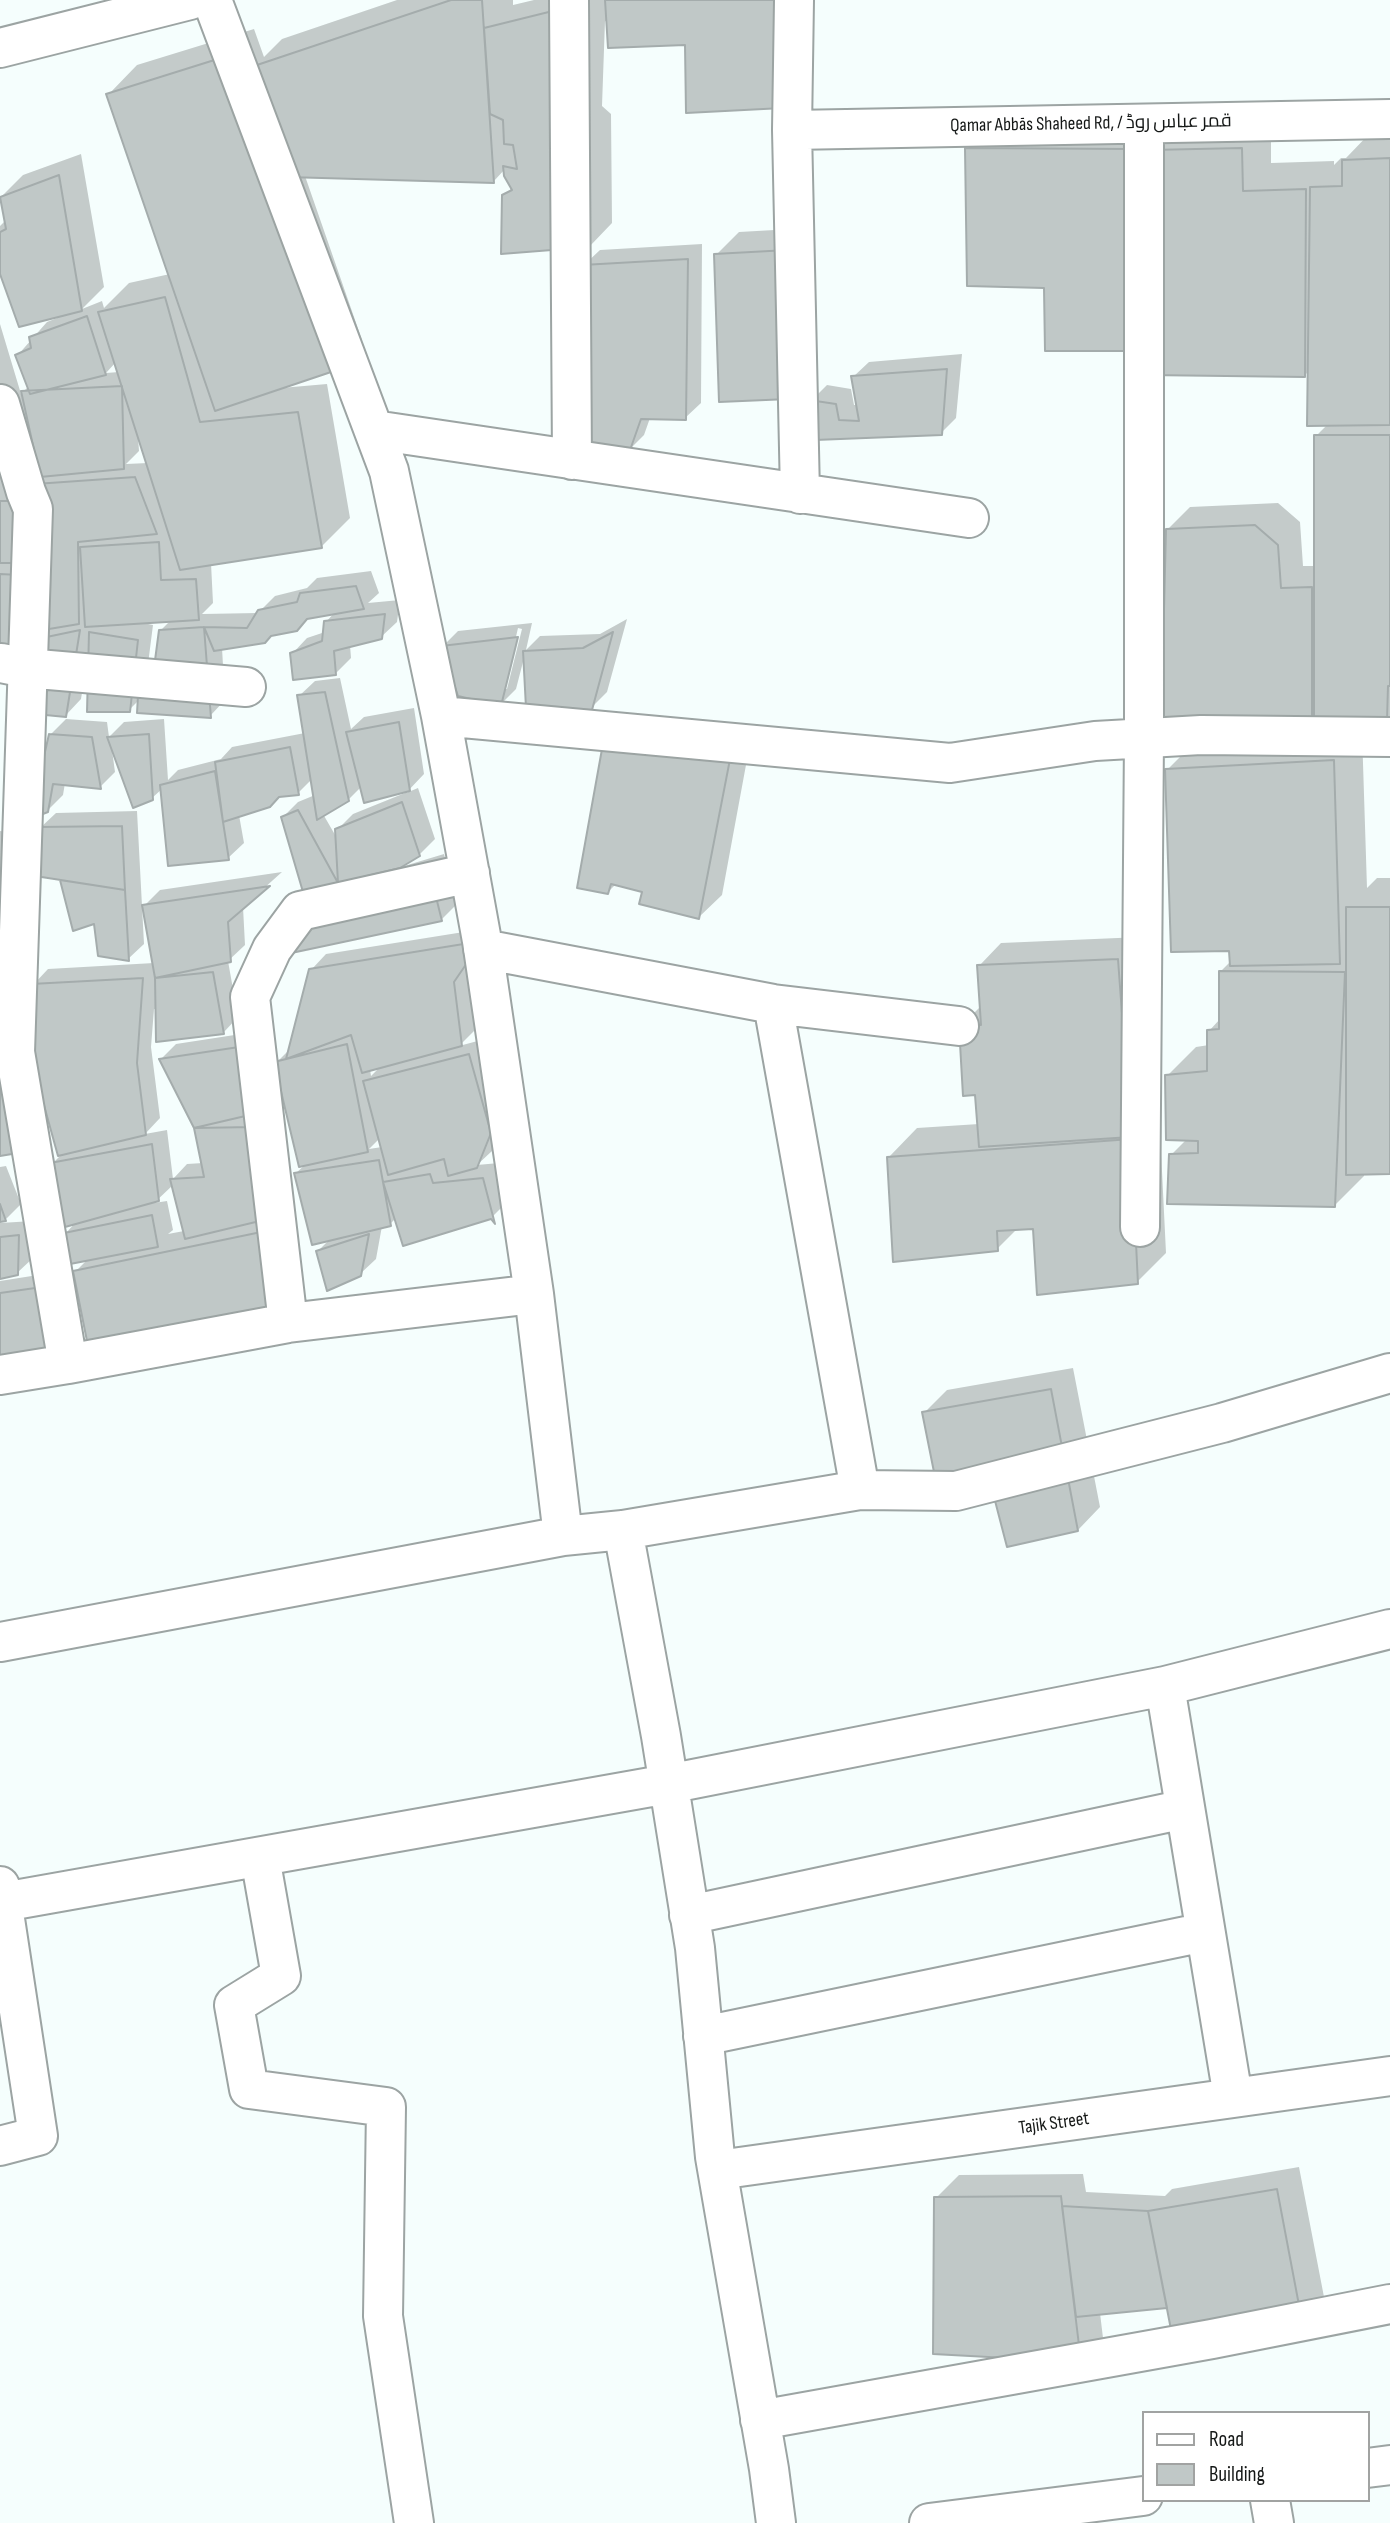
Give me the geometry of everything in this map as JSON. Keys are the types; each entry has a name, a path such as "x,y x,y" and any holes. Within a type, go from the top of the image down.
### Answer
{"street":[{"path":"0,48 190,0"},
{"path":"212,0 388,471 441,716 483,949 534,1294 563,1536"},
{"path":"569,0 572,460"},
{"path":"794,0 792,130 800,494"},
{"name":"Qamar Abbās Shaheed Rd, / قمر عباس روڈ","path":"792,130 1390,119"},
{"path":"1140,1227 1144,738 1144,124"},
{"path":"0,404 33,509 13,666 8,1009 68,1364"},
{"path":"374,430 969,518"},
{"path":"13,666 246,687"},
{"path":"441,716 950,764 1096,741 1144,738 1201,735 1390,737"},
{"path":"288,1323 250,997 272,949 300,911 470,873"},
{"path":"483,949 773,1004 959,1026"},
{"path":"773,1004 860,1490"},
{"path":"0,1375 288,1323 534,1294"},
{"path":"0,1642 563,1536 623,1530 860,1490 956,1490 1222,1423 1390,1373"},
{"path":"623,1530 689,1915 718,2170 776,2523"},
{"path":"0,2146 38,2136 1,1894 260,1857 668,1784 1165,1686 1390,1629"},
{"path":"1165,1686 1233,2097"},
{"path":"689,1915 1185,1809"},
{"path":"260,1857 281,1976 234,2005 249,2089 386,2107 383,2316 414,2523"},
{"path":"703,2036 1205,1932"},
{"name":"Tajik Street","path":"718,2170 1390,2076"},
{"path":"760,2420 1212,2339 1390,2304"},
{"path":"1369,2468 1390,2465"},
{"path":"929,2523 1142,2496"},
{"path":"1270,2502 1274,2523"}],"building":[{"path":"451,0 482,0 494,183 287,177 251,67"},
{"path":"605,0 778,0 783,108 686,113 685,45 608,48"},
{"path":"585,3 590,247 501,254 502,195 512,190 504,176 503,166 517,169 513,145 504,144 503,120 490,114 484,28"},
{"path":"224,57 334,371 215,411 106,94"},
{"path":"965,148 1133,149 1127,351 1045,351 1044,288 967,286"},
{"path":"1242,148 1243,191 1306,189 1305,377 1147,375 1150,150"},
{"path":"1390,158 1390,425 1307,426 1310,187 1342,186 1342,160"},
{"path":"59,175 82,311 19,327 0,274 0,232 6,229 0,197"},
{"path":"788,250 789,399 719,402 714,254"},
{"path":"688,259 686,420 641,419 629,453 572,450 582,265"},
{"path":"165,297 200,422 298,412 322,548 180,570 98,312"},
{"path":"87,316 106,375 30,394 15,355 31,348 29,337"},
{"path":"947,369 942,435 815,440 809,400 836,404 839,420 859,421 851,376"},
{"path":"122,386 124,469 40,477 21,391"},
{"path":"1314,435 1390,435 1390,686 1387,721 1314,722"},
{"path":"135,477 157,534 78,542 79,624 37,631 35,484"},
{"path":"0,501 13,501 13,563 0,563"},
{"path":"1255,525 1278,545 1281,588 1312,587 1312,722 1161,730 1166,529"},
{"path":"159,542 161,580 196,579 199,620 85,627 80,547"},
{"path":"0,574 20,575 14,678 0,676"},
{"path":"356,586 364,609 307,619 297,631 271,636 265,643 214,651 204,627 247,628 258,610 297,602 300,593"},
{"path":"385,614 382,639 334,651 336,675 293,680 290,653 322,641 324,621"},
{"path":"204,627 211,718 137,713 139,678 154,668 159,630"},
{"path":"80,630 66,717 35,714 37,639"},
{"path":"89,632 138,640 130,712 87,712"},
{"path":"613,632 592,710 526,708 523,651 583,648"},
{"path":"518,637 501,706 458,696 441,646"},
{"path":"325,692 349,801 317,820 297,695"},
{"path":"399,722 410,791 364,803 346,732"},
{"path":"49,734 92,737 101,789 53,784 48,812 30,819"},
{"path":"149,734 153,800 133,808 107,737"},
{"path":"604,738 732,749 699,919 639,904 642,892 611,884 608,894 577,888"},
{"path":"290,747 299,795 279,797 270,807 223,822 215,762"},
{"path":"1334,760 1340,964 1230,966 1229,951 1171,952 1165,769"},
{"path":"215,771 229,860 168,866 160,785"},
{"path":"402,802 420,856 400,868 338,883 335,829"},
{"path":"298,810 338,883 303,892 281,817"},
{"path":"122,826 125,890 35,876 39,827"},
{"path":"429,869 442,921 282,955 282,912"},
{"path":"60,880 125,890 129,961 98,956 94,924 73,931"},
{"path":"270,886 228,922 231,962 155,978 142,905"},
{"path":"1346,907 1390,907 1390,1174 1346,1175"},
{"path":"482,941 454,982 462,1046 362,1073 351,1035 286,1059 309,969"},
{"path":"1118,959 1131,1137 979,1147 975,1095 963,1096 959,1026 981,1025 977,965"},
{"path":"1219,971 1345,972 1335,1207 1167,1204 1169,1154 1198,1153 1198,1141 1166,1140 1165,1075 1207,1071 1207,1030 1219,1029"},
{"path":"213,972 224,1034 156,1042 155,978"},
{"path":"143,978 137,1063 146,1135 58,1156 34,1069 31,984"},
{"path":"347,1044 368,1152 299,1167 274,1062"},
{"path":"239,1047 254,1114 194,1128 159,1059"},
{"path":"469,1054 491,1133 477,1168 448,1176 444,1159 388,1175 363,1081"},
{"path":"0,1062 3,1062 12,1154 0,1156"},
{"path":"252,1127 264,1220 185,1239 170,1179 204,1177 194,1128"},
{"path":"1131,1139 1138,1284 1037,1295 1033,1229 997,1231 998,1251 893,1262 887,1157"},
{"path":"152,1144 159,1201 65,1227 50,1163"},
{"path":"379,1160 391,1226 312,1245 294,1173"},
{"path":"430,1174 433,1183 483,1178 495,1224 491,1219 403,1246 383,1182"},
{"path":"0,1204 6,1221 0,1222"},
{"path":"152,1215 158,1247 70,1264 64,1233"},
{"path":"266,1231 276,1316 89,1351 73,1271"},
{"path":"369,1234 361,1276 327,1291 316,1251"},
{"path":"19,1235 18,1275 0,1279 0,1237"},
{"path":"42,1287 47,1367 0,1364 0,1293"},
{"path":"1051,1389 1078,1531 1007,1547 993,1493 940,1502 922,1412"},
{"path":"1277,2189 1302,2321 1174,2345 1148,2211"},
{"path":"1061,2196 1081,2362 933,2354 934,2197"},
{"path":"1062,2206 1148,2211 1167,2308 1076,2317"}]}
